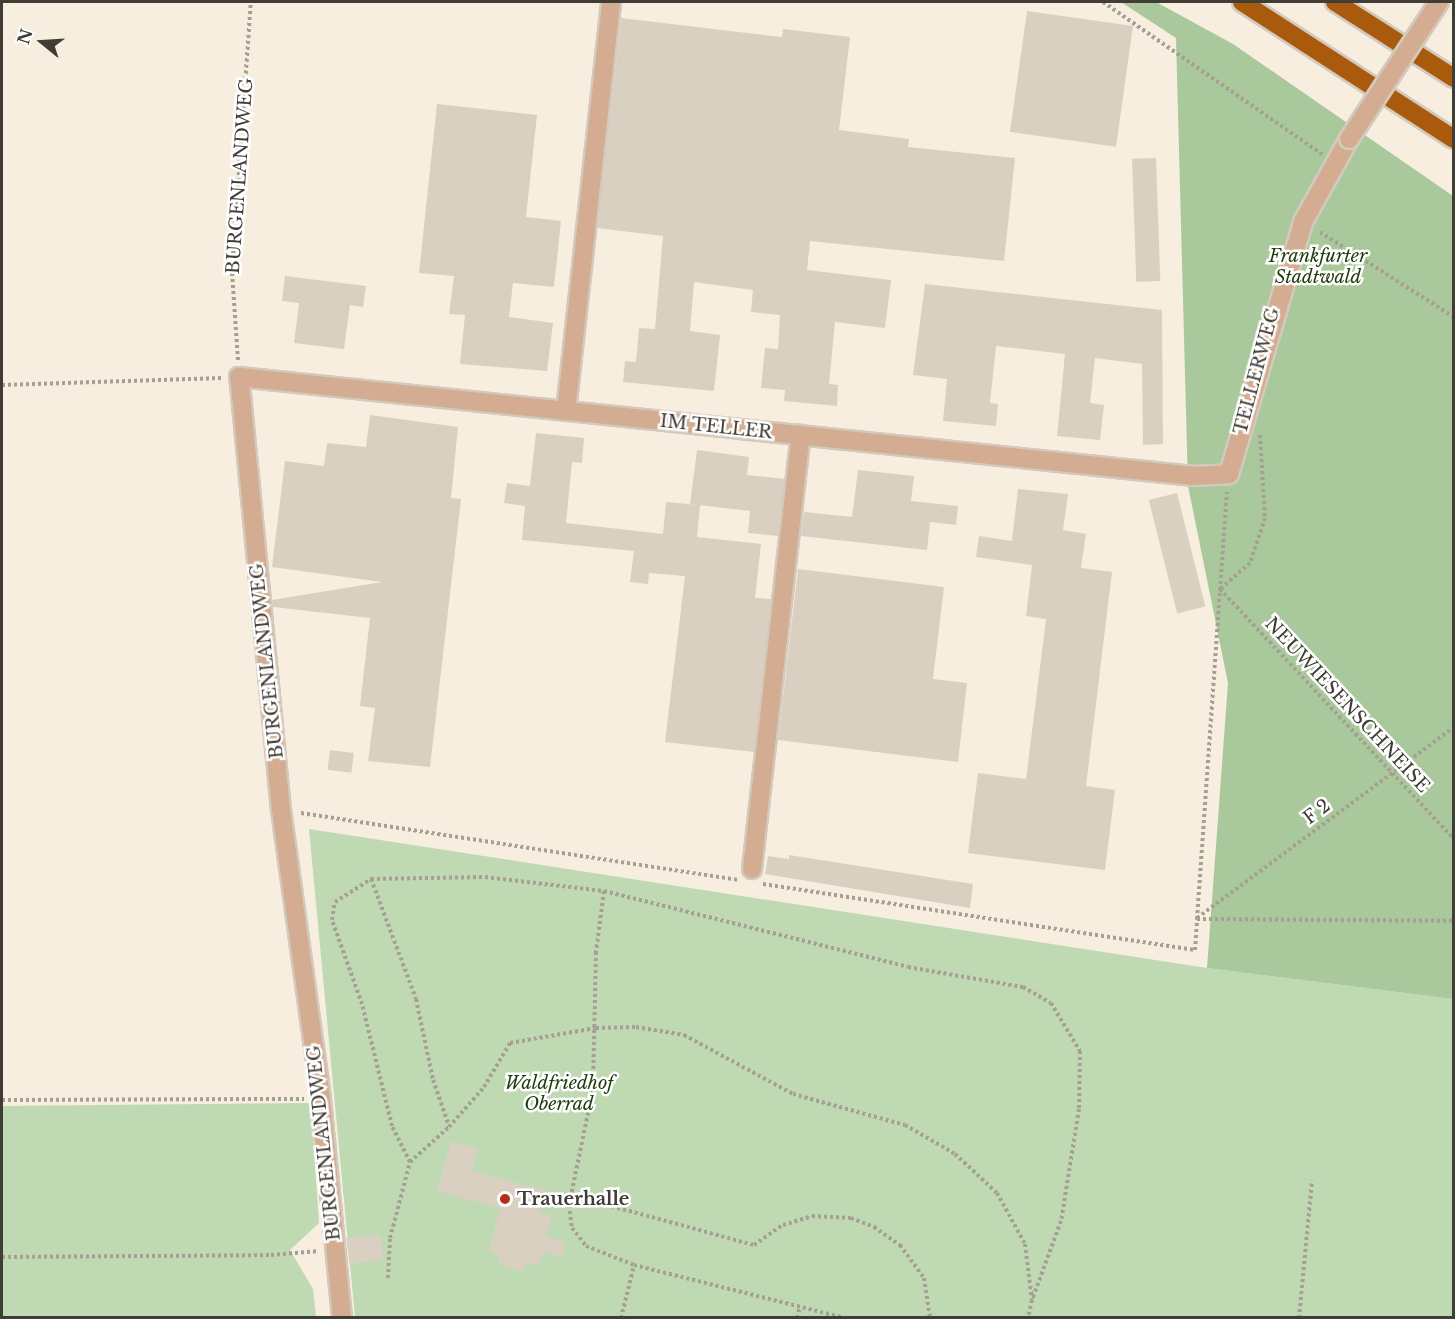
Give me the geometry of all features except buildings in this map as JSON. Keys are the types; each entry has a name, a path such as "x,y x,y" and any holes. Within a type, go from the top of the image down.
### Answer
{"highway":[{"path":"1242,2 1454,139"},
{"path":"1335,2 1454,78"}],"street":[{"path":"566,411 610,2"},
{"name":"TELLERWEG","path":"1229,474 1303,222 1349,139 1439,2"},
{"name":"IM TELLER","path":"239,377 1194,476 1229,474"},
{"name":"BURGENLANDWEG","path":"239,377 281,810 321,1098 342,1317"},
{"path":"752,868 801,435"}],"path":[{"name":"BURGENLANDWEG","path":"239,377 232,271 251,2"},
{"path":"1103,2 1335,163"},
{"path":"1303,222 1454,317"},
{"path":"2,385 239,377"},
{"path":"1220,589 1250,563 1265,518 1263,443 1248,404"},
{"path":"281,810 1195,950 1229,474"},
{"name":"NEUWIESENSCHNEISE","path":"1220,589 1454,839"},
{"name":"F 2","path":"1197,919 1454,727"},
{"path":"410,1162 392,1126 362,1004 332,920 335,902 371,879 485,877 604,891 909,968 1023,987 1051,1003 1080,1051 1079,1109 1061,1221 1028,1317"},
{"path":"371,879 416,999 433,1080 449,1127"},
{"path":"604,891 596,952 593,1089 572,1195 572,1228 586,1246 634,1265 845,1317"},
{"path":"1197,919 1454,921"},
{"path":"388,1278 390,1238 410,1162 449,1127 484,1087 510,1043 596,1028 636,1027 684,1035 793,1094 905,1125 955,1154 997,1193 1025,1244 1032,1300"},
{"path":"2,1100 321,1098"},
{"path":"1299,1317 1312,1181"},
{"path":"572,1195 754,1245 783,1225 812,1216 851,1218 874,1227 900,1245 924,1278 930,1317"},
{"path":"2,1257 271,1255 334,1250"},
{"path":"621,1317 634,1265"},
{"path":"797,1317 800,1307"}],"green space":[{"name":"Frankfurter Stadtwald","path":"1121,2 1156,2 1233,44 1453,196 1453,999 1207,968 1228,683 1188,486 1176,38"},
{"name":"Waldfriedhof Oberrad","path":"309,829 1207,968 1453,999 1453,1317 355,1317"},
{"path":"311,1103 319,1223 290,1250 313,1289 316,1317 2,1317 2,1106"}],"place":[{"name":"Trauerhalle","path":"505,1199"}]}
